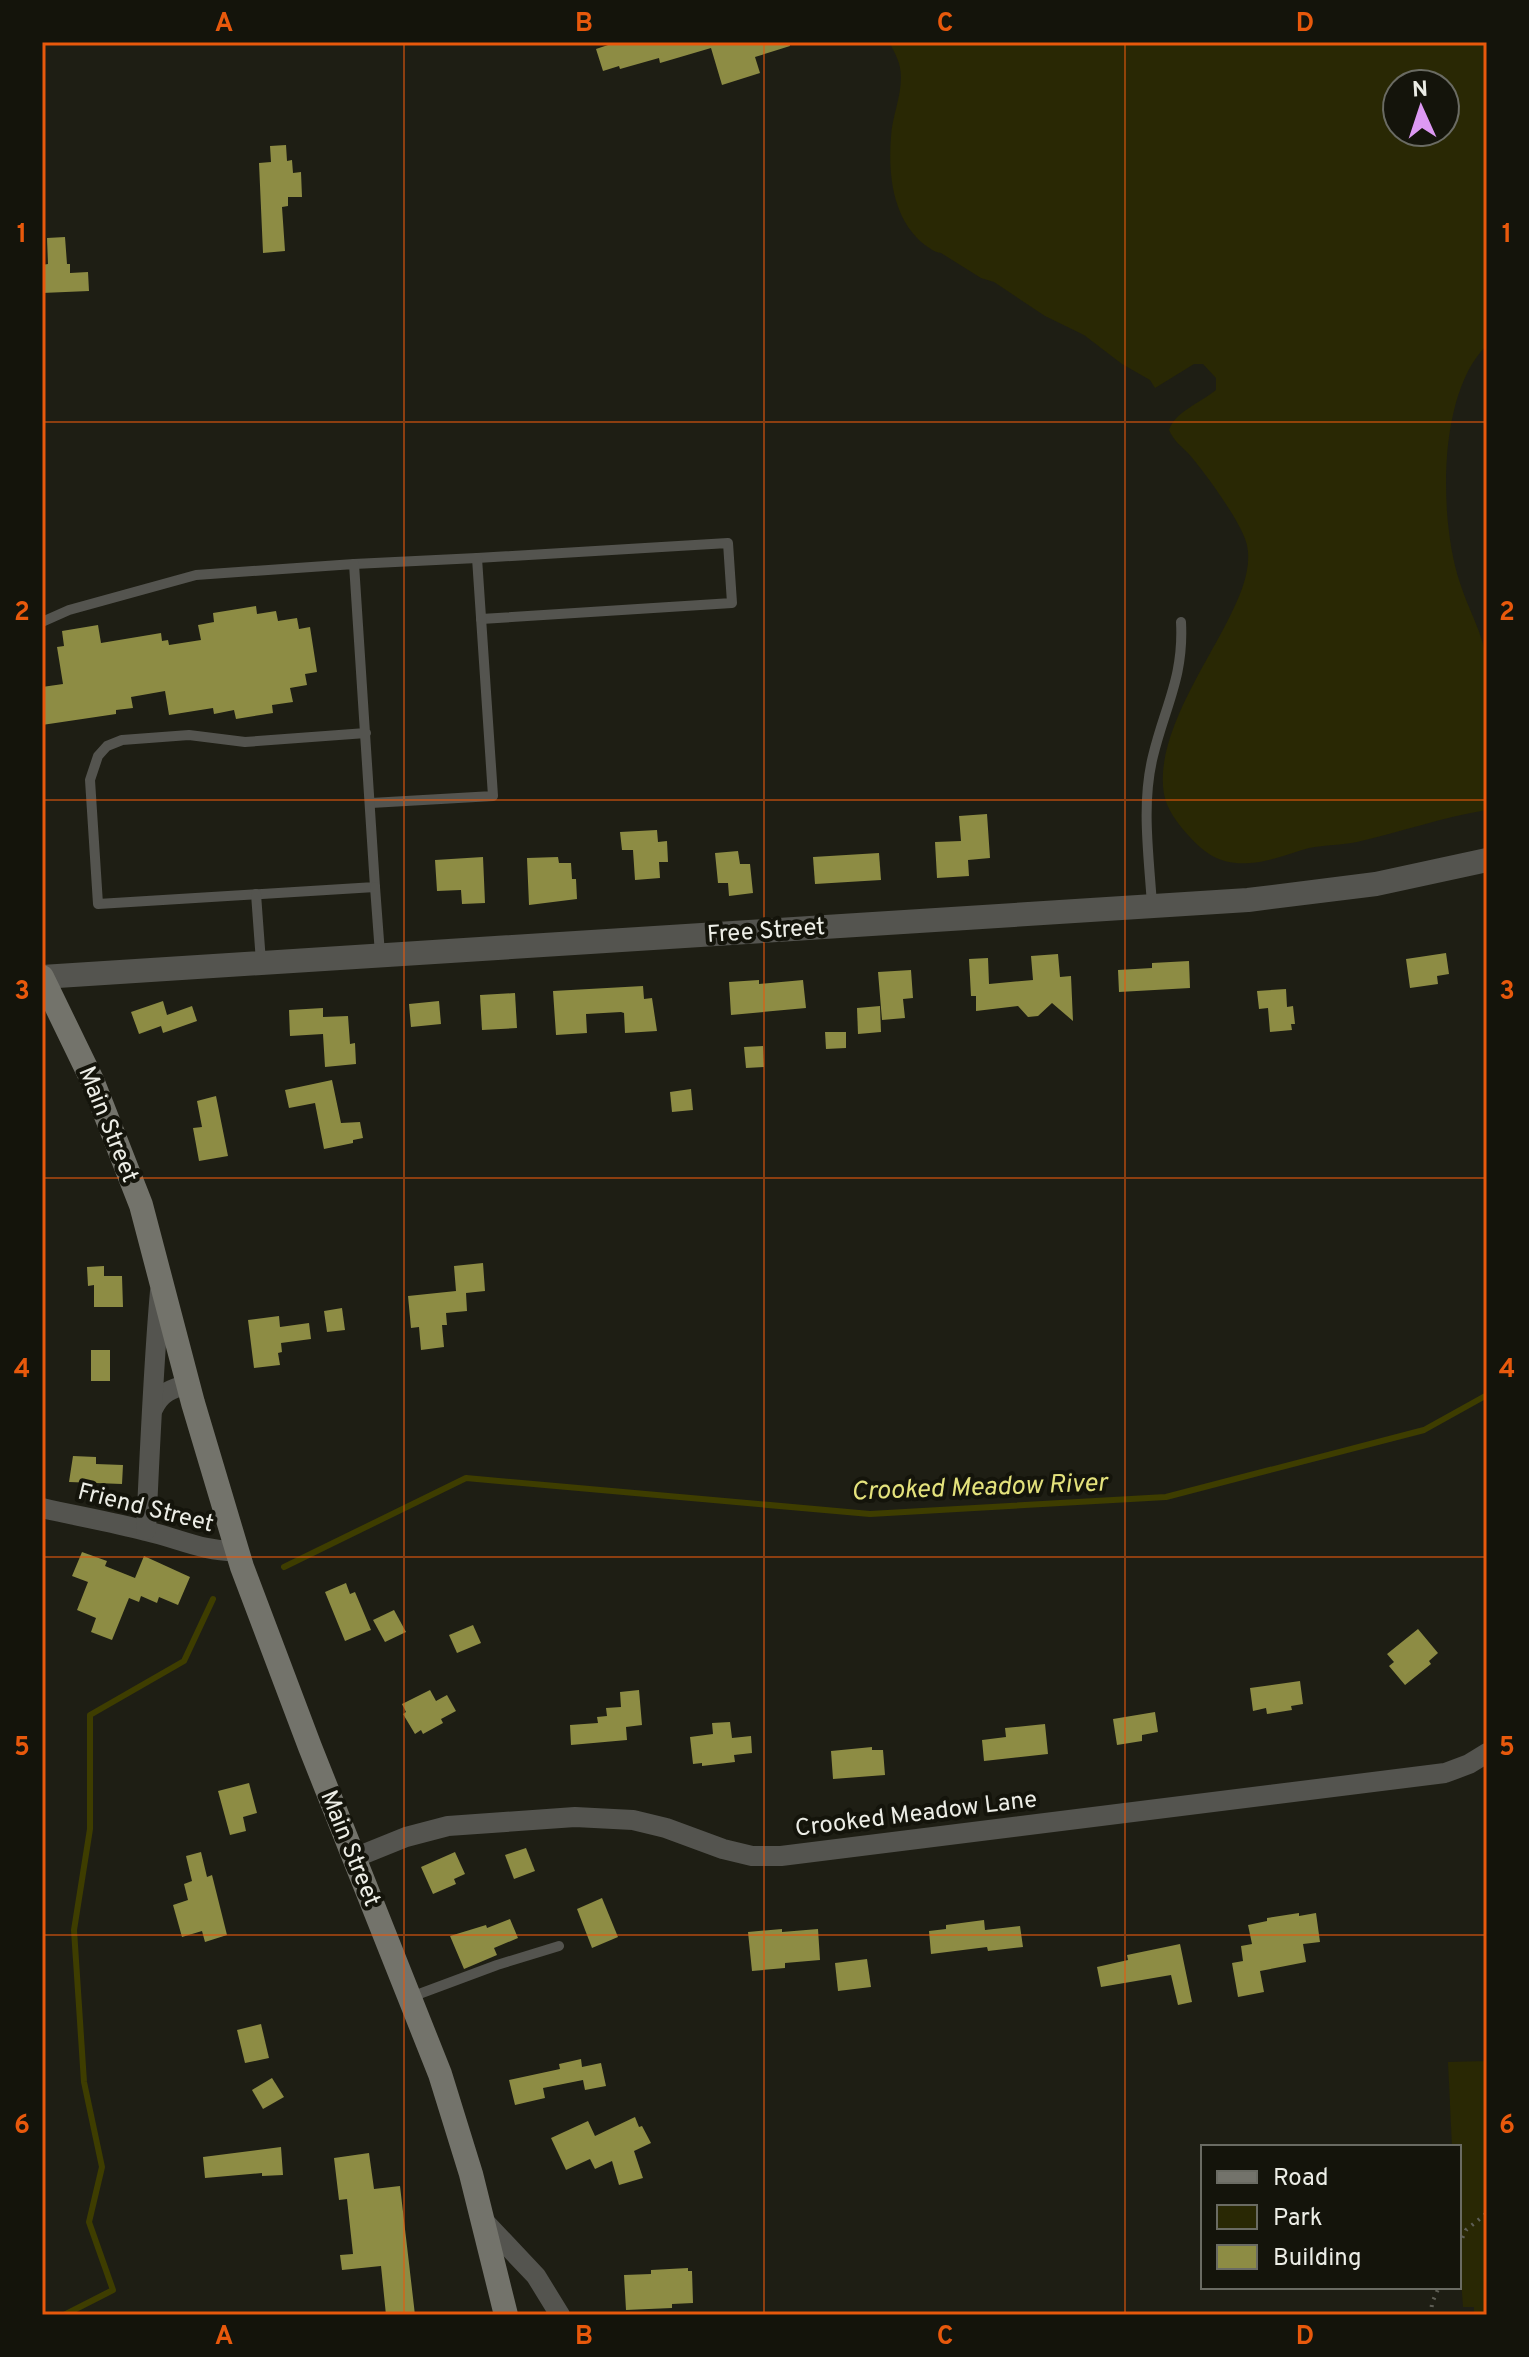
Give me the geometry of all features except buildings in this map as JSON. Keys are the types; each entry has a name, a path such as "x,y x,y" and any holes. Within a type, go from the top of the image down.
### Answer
{"main road":[{"name":"Main Street","path":"42,977 66,1022 126,1160 237,1551 310,1747 411,1997 457,2125 485,2222 506,2315"}],"street":[{"name":"Free Street","path":"42,977 1152,907 1314,893 1376,884 1487,860"},
{"name":"Main Street","path":"146,1530 152,1382 161,1277"},
{"path":"153,1409 159,1396 188,1384"},
{"name":"Friend Street","path":"42,1508 146,1530 216,1552 237,1551"},
{"name":"Crooked Meadow Lane","path":"354,1858 406,1837 448,1826 603,1817 666,1828 699,1842 752,1856 781,1856 1445,1773 1487,1753"},
{"path":"485,2222 536,2276 560,2315"}],"lane":[{"path":"42,622 69,610 196,575 728,543 732,603 481,619"},
{"path":"371,803 493,796 477,558"},
{"path":"354,564 380,954"},
{"path":"1152,907 1146,793 1152,756 1178,678 1181,622"},
{"path":"366,733 245,742 189,735 122,740 107,746 98,756 90,780 98,904 375,887"},
{"path":"256,894 261,962"},
{"path":"411,1997 559,1946"}],"path":[{"path":"1461,2241 1466,2230 1487,2213"},
{"path":"1431,2315 1438,2289"}],"green space":[{"path":"889,42 1487,42 1487,345 1471,366 1459,394 1451,425 1446,493 1453,557 1487,664 1487,810 1357,842 1309,848 1250,863 1216,858 1202,849 1180,826 1164,794 1163,772 1167,749 1185,701 1238,598 1248,563 1244,535 1230,511 1169,430 1182,413 1216,390 1216,378 1203,364 1194,364 1155,388 1150,380 1122,364 1084,335 1045,316 994,282 981,278 933,250 914,235 899,210 892,182 891,137 900,92 899,63"},
{"path":"1487,2061 1487,2315 1474,2315 1474,2307 1463,2307 1461,2145 1452,2145 1448,2062"}],"waterway":[{"name":"Crooked Meadow River","path":"284,1567 466,1478 870,1514 1166,1497 1424,1430 1487,1395"},
{"name":"Crooked Meadow River","path":"64,2315 113,2290 89,2222 102,2167 84,2082 74,1930 90,1829 90,1715 184,1661 213,1599"}]}
